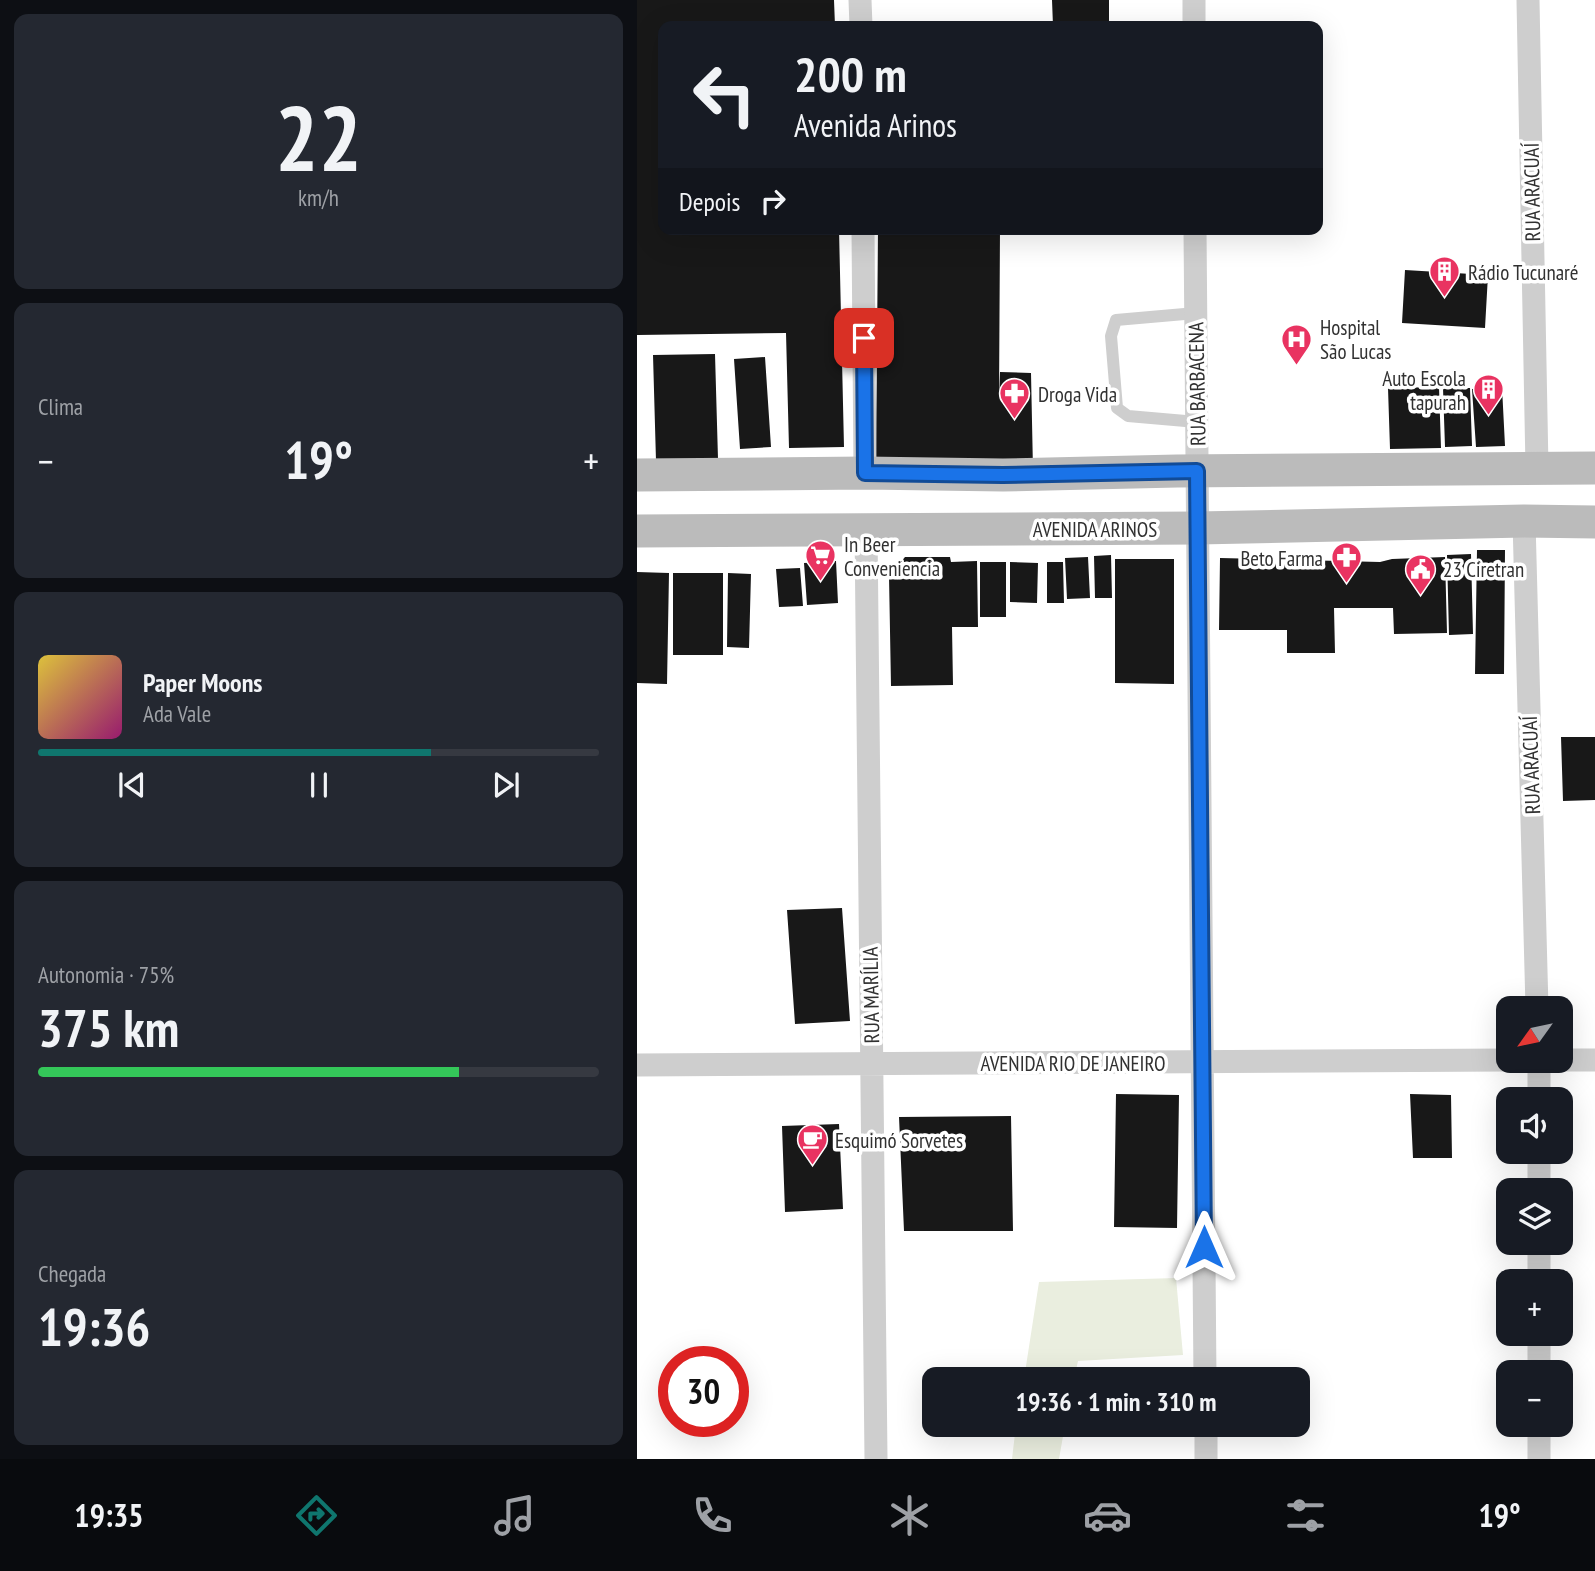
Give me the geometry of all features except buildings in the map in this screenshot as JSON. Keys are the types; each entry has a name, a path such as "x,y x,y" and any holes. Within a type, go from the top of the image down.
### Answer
{"main road":[{"path":"637,475 1003,475 1595,468"},
{"name":"AVENIDA ARINOS","path":"637,531 1198,528 1595,522"}],"street":[{"path":"860,0 861,21"},
{"path":"1193,0 1194,21"},
{"name":"RUA ARACUAÍ","path":"1528,0 1537,468"},
{"path":"863,235 865,473"},
{"name":"RUA BARBACENA","path":"1195,235 1205,1367"},
{"name":"RUA ARACUAÍ","path":"1524,521 1537,996"},
{"name":"RUA MARÍLIA","path":"866,530 876,1459"},
{"name":"AVENIDA RIO DE JANEIRO","path":"637,1065 1496,1060"},
{"path":"1573,1060 1595,1060"},
{"path":"1206,1437 1206,1459"},
{"path":"1539,1437 1539,1459"}],"lane":[{"path":"1196,313 1116,320 1111,336 1117,408 1128,416 1197,422"}],"shaded area":[{"path":"1176,1278 1183,1355 1078,1361 1077,1367 1026,1367 1039,1282"},
{"path":"1015,1437 1063,1437 1059,1459 1012,1459"}],"place":[{"name":"Rádio Tucunaré","path":"1445,299"},
{"name":"Hospital São Lucas","path":"1297,366"},
{"name":"Auto Escola tapurah","path":"1489,417"},
{"name":"Droga Vida","path":"1015,421"},
{"name":"In Beer Conveniencia","path":"821,583"},
{"name":"Beto Farma","path":"1346,585"},
{"name":"23 Ciretran","path":"1420,596"},
{"name":"Esquimó Sorvetes","path":"812,1167"}],"route":[{"path":"864,338 865,473 1003,475 1197,471 1204,1247"}]}
